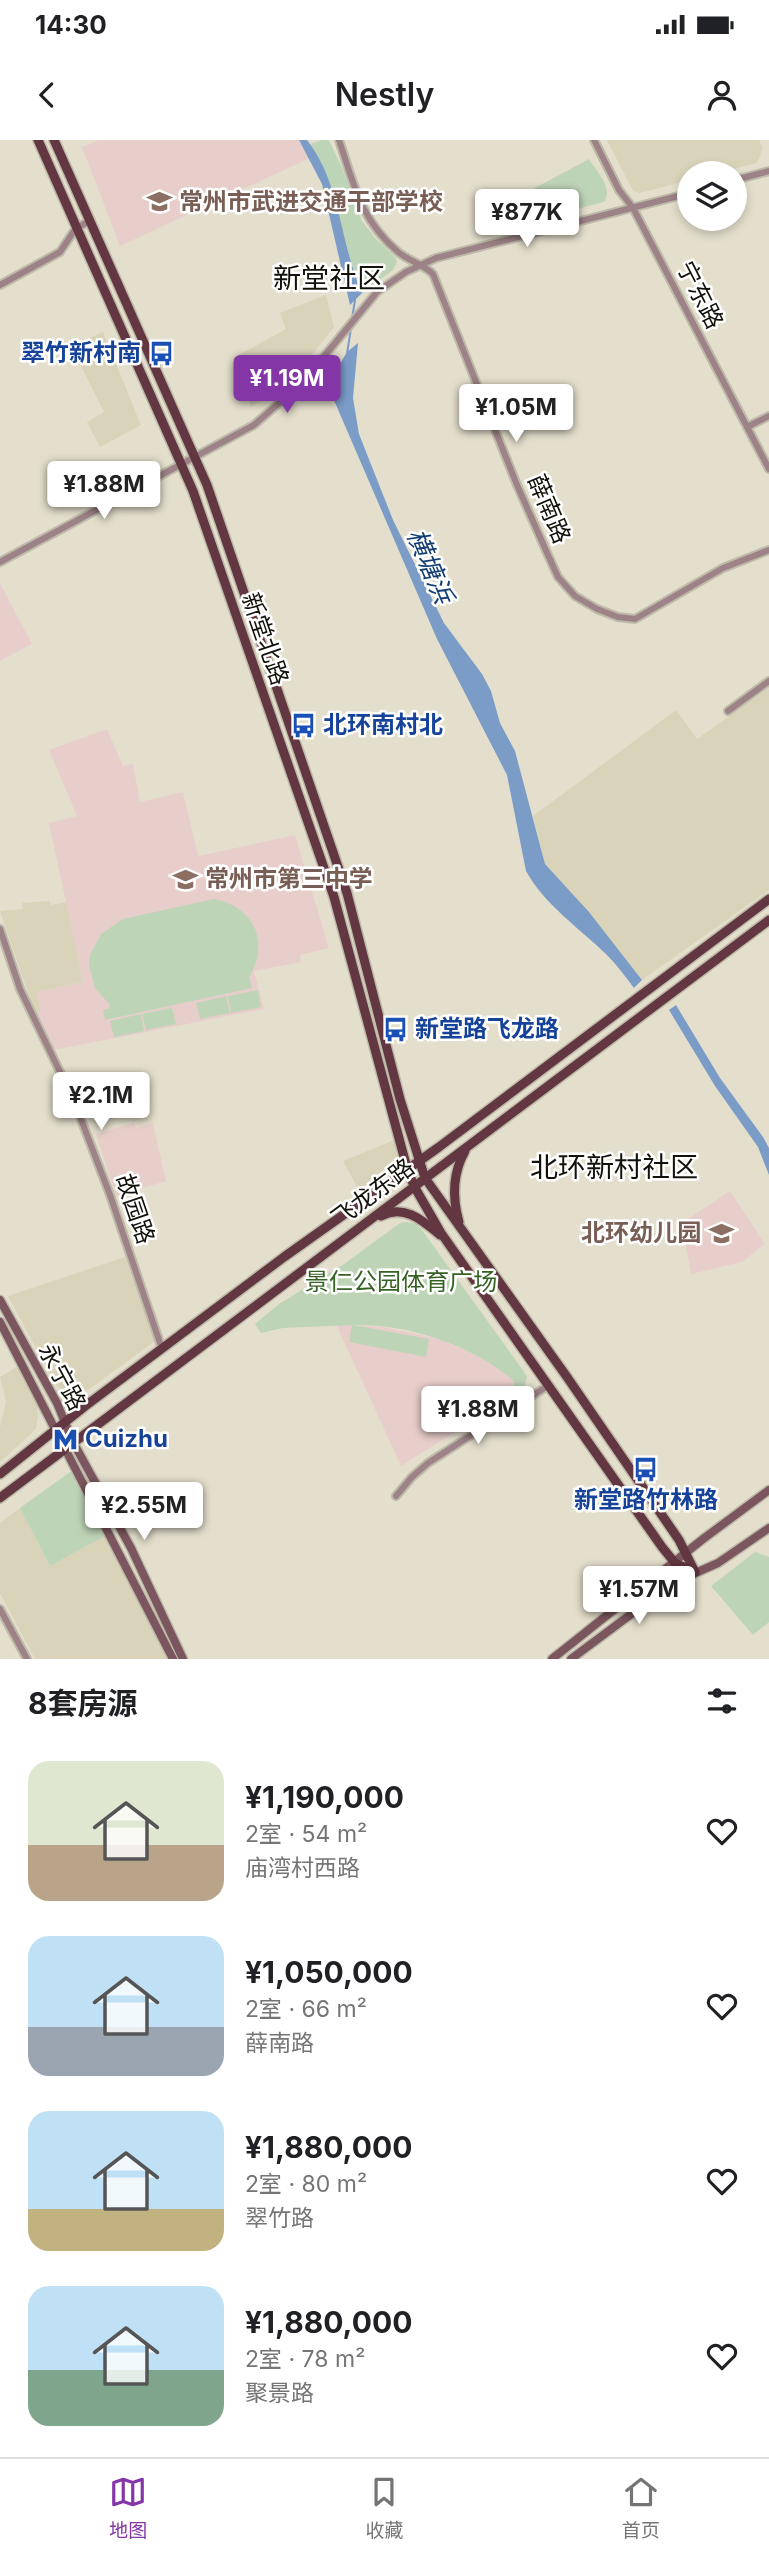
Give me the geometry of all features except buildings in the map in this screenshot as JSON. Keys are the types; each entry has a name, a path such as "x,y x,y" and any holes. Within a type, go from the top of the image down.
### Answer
{"main road":[{"name":"新堂北路","path":"37,140 193,491 334,897 407,1168 414,1186 446,1240"},
{"name":"新堂北路","path":"54,140 207,485 347,893 400,1099 425,1178 567,1377 688,1555 695,1573"},
{"name":"飞龙东路","path":"0,1474 162,1349 439,1147 769,899"},
{"name":"飞龙东路","path":"0,1498 769,920"},
{"path":"461,1229 454,1203 454,1178 468,1146"},
{"path":"364,1224 389,1212 403,1211 420,1219 446,1240 675,1563 695,1573"},
{"name":"永宁路","path":"0,1300 131,1548 183,1659"},
{"name":"永宁路","path":"0,1322 173,1659"},
{"path":"552,1659 769,1490"},
{"path":"571,1659 673,1583 718,1563 769,1528"}],"street":[{"name":"薛南路","path":"339,140 370,222 403,256 426,267 433,274 517,485 558,577 575,596 597,609 618,617 635,619 723,568 769,550"},
{"name":"宁东路","path":"594,140 619,190 633,208 769,469"},
{"path":"747,177 769,171"},
{"path":"0,562 254,425 303,382 377,292 420,265 436,258 677,196"},
{"path":"0,285 60,252 76,228 90,220"},
{"path":"747,428 769,416"},
{"path":"728,711 769,681"},
{"name":"故园路","path":"0,929 20,989 79,1113 162,1349"},
{"path":"396,1496 428,1463 549,1385"},
{"path":"0,1609 27,1659"}],"shaded area":[{"name":"常州市武进交通干部学校","path":"98,140 299,140 310,158 120,246 82,147"},
{"path":"607,140 759,140 763,148 757,163 747,165 747,161 677,161 677,183 640,193 633,191"},
{"path":"326,295 334,327 306,362 273,394 251,407 233,358 286,329 280,313"},
{"path":"103,332 141,425 100,447 87,422 104,412 71,346"},
{"path":"0,583 32,644 0,661"},
{"path":"769,688 769,890 642,980 589,912 545,864 533,816 676,710 697,739"},
{"name":"常州市第三中学","path":"107,729 123,766 133,764 140,802 183,792 198,856 295,835 329,948 300,955 301,962 254,971 264,1009 54,1050 35,1013 41,1011 37,992 83,982 49,823 77,816 49,750"},
{"path":"49,901 51,905 67,902 83,982 37,992 41,1011 35,1013 0,911 23,909 22,903"},
{"path":"134,1123 136,1128 153,1123 166,1181 116,1196 96,1134"},
{"path":"394,1140 397,1155 395,1167 386,1178 362,1196 343,1161"},
{"name":"北环幼儿园","path":"730,1191 765,1244 742,1262 691,1274 682,1223"},
{"path":"125,1257 155,1341 88,1390 66,1394 56,1385 8,1296"},
{"path":"336,1324 384,1327 439,1339 476,1355 503,1371 514,1381 514,1395 401,1466"},
{"path":"17,1367 37,1406 36,1429 0,1462 0,1427 6,1402 0,1377"},
{"path":"20,1508 50,1566 105,1536 168,1659 35,1659 0,1593 0,1523"}],"green space":[{"path":"329,140 362,221 397,262 393,270 362,293 328,179 310,144"},
{"path":"589,159 605,185 607,197 604,202 530,221 518,197"},
{"path":"214,899 239,909 254,928 258,951 249,977 252,988 105,1020 103,1010 110,1008 109,1004 95,988 89,965 90,955 101,934 123,919"},
{"path":"258,990 261,1007 231,1013 228,996"},
{"path":"226,996 230,1013 200,1019 196,1003"},
{"path":"172,1008 176,1024 146,1030 142,1014"},
{"path":"141,1014 144,1031 114,1037 110,1021"},
{"name":"景仁公园体育广场","path":"400,1223 416,1224 422,1230 527,1376 524,1389 514,1395 514,1381 498,1368 460,1347 395,1328 353,1325 429,1339 426,1357 349,1342 352,1325 283,1328 261,1333 255,1324 279,1304 344,1264"},
{"path":"70,1472 75,1473 105,1536 50,1566 20,1508"},
{"path":"755,1552 769,1557 769,1622 753,1635 711,1586"}],"water":[{"path":"299,140 307,140 327,175 334,194 362,293 350,305 322,184"},
{"path":"358,343 353,398 359,434 393,520 444,623 482,674 491,691 500,723 515,751 545,864 589,912 642,980 634,988 606,954 552,905 526,871 507,775 437,639 333,398 329,382 347,352"},
{"path":"676,1005 720,1078 763,1137 769,1148 769,1175 758,1147 715,1086 669,1010"}],"waterway":[{"name":"横塘浜","path":"352,319 355,300"},
{"name":"横塘浜","path":"347,354 351,328"}],"place":[{"name":"常州市武进交通干部学校","path":"159,202"},
{"name":"翠竹新村南","path":"161,353"},
{"name":"北环南村北","path":"303,725"},
{"name":"常州市第三中学","path":"185,879"},
{"name":"新堂路飞龙路","path":"395,1029"},
{"name":"北环幼儿园","path":"721,1233"},
{"name":"Cuizhu","path":"65,1439"},
{"name":"新堂路竹林路","path":"646,1469"}],"district":[{"name":"新堂社区","path":"329,278"},
{"name":"北环新村社区","path":"614,1167"}]}
